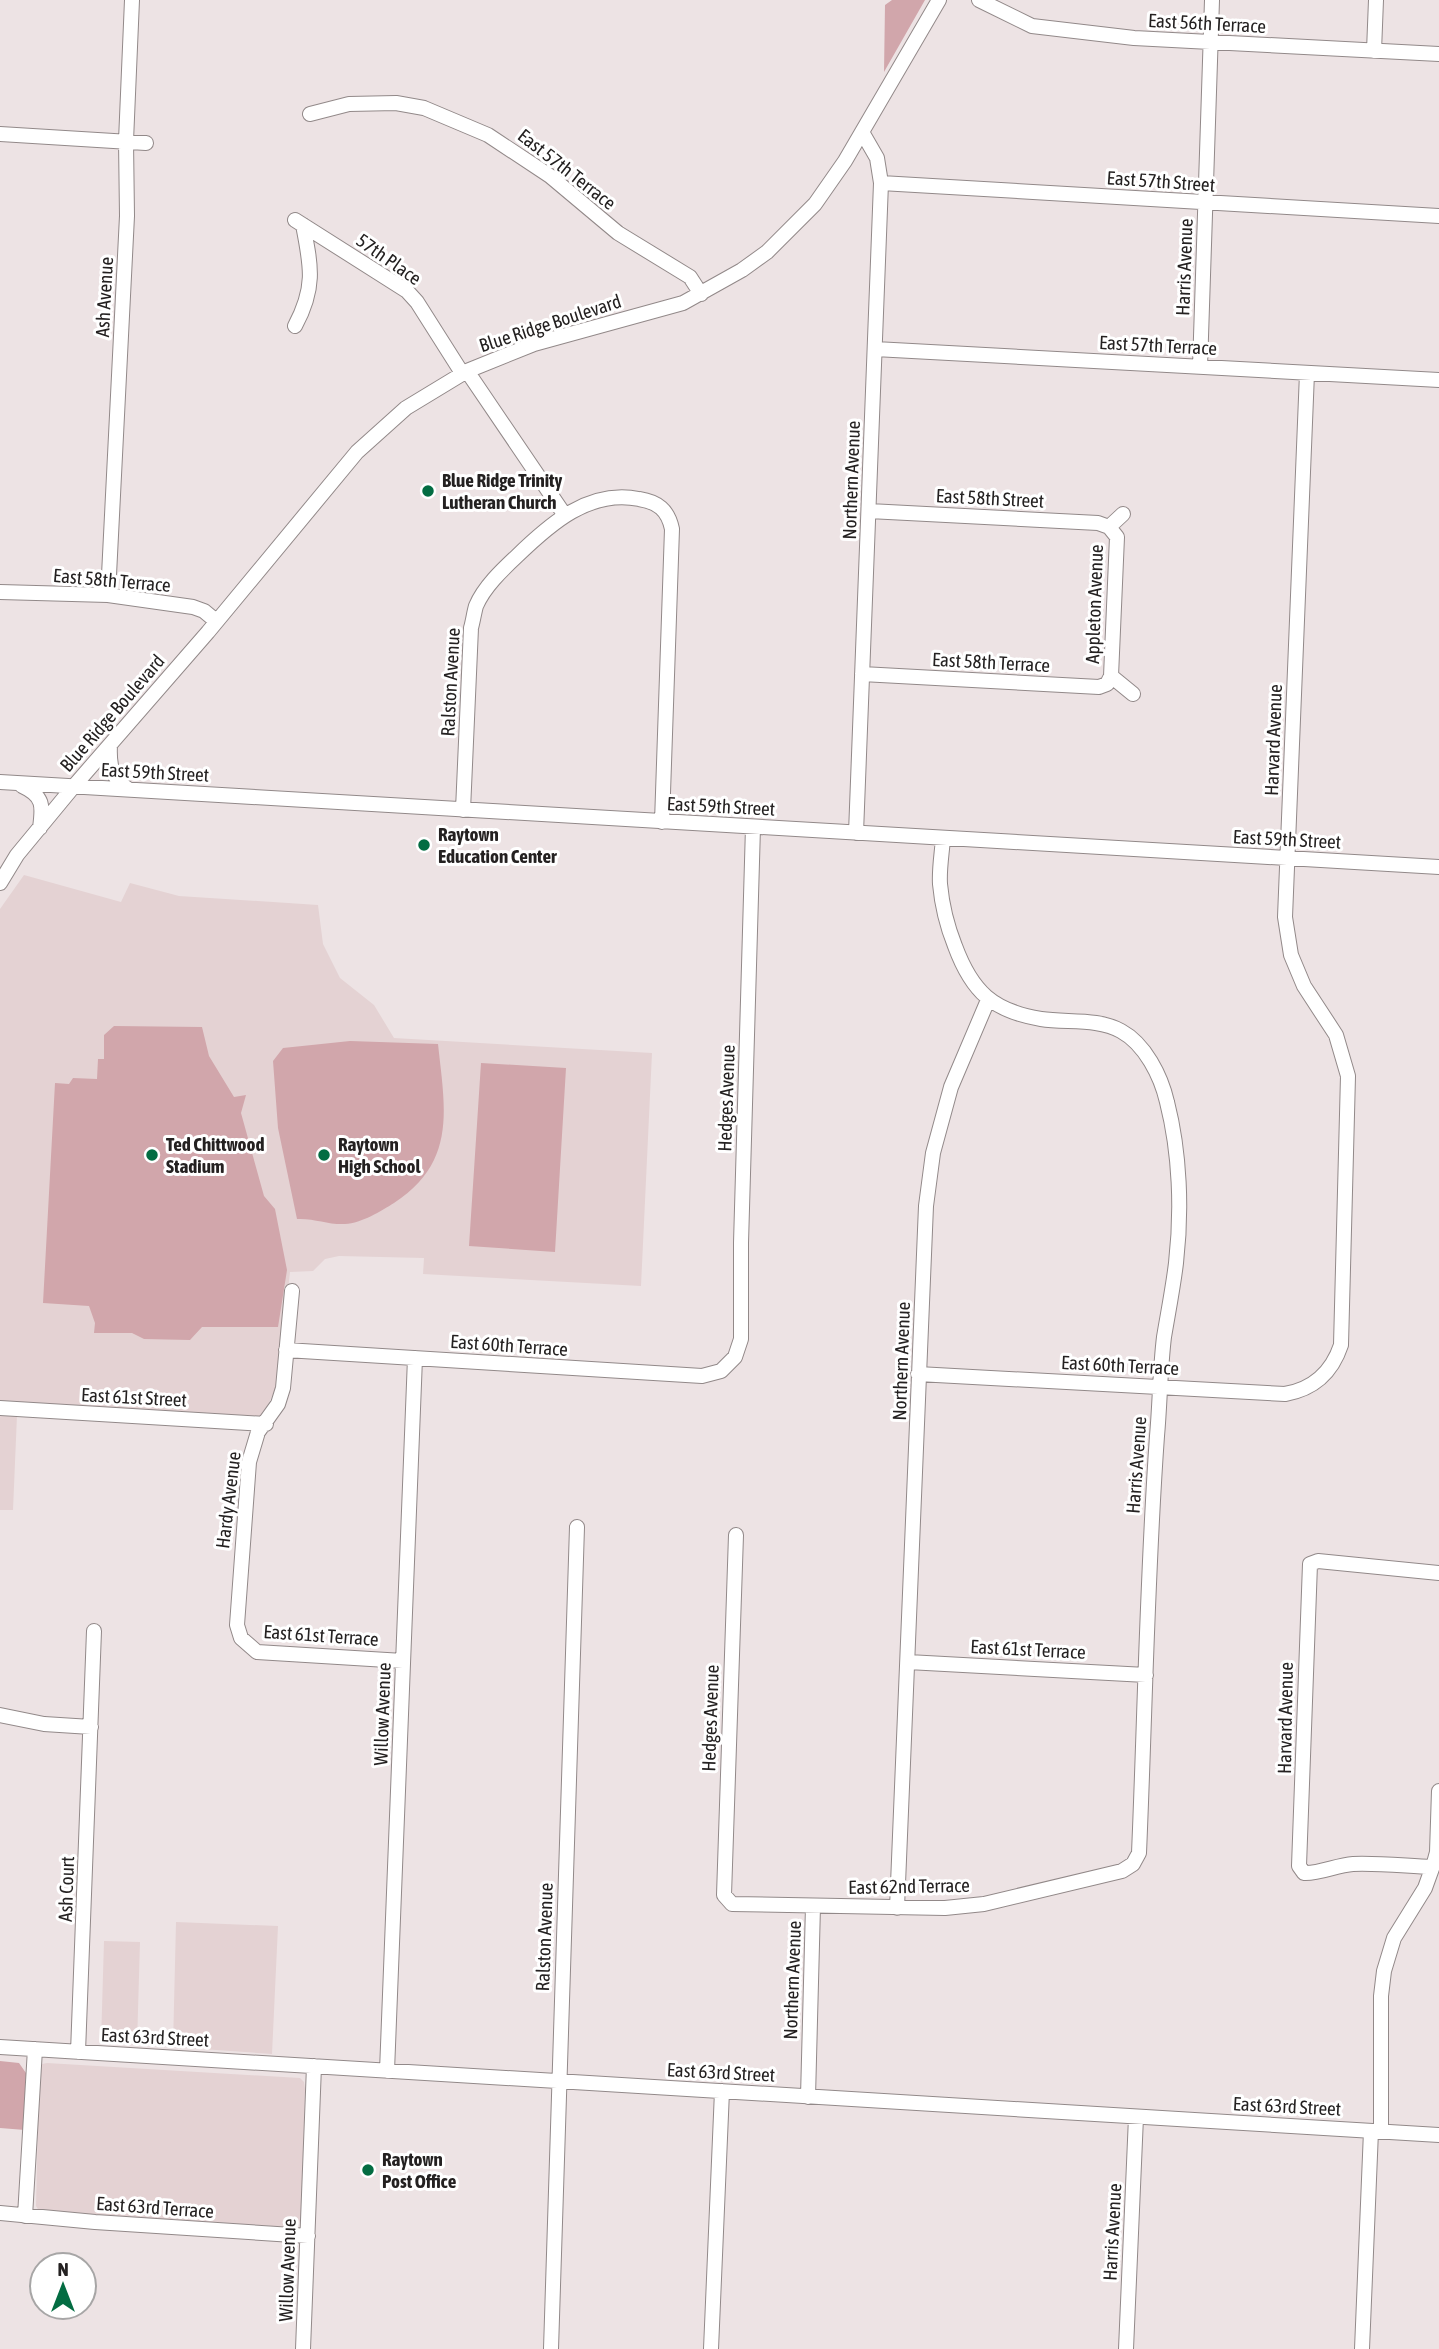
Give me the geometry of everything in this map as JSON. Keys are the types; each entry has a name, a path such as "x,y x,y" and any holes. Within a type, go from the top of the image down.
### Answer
{"street":[{"name":"Ash Avenue","path":"108,596 127,216 126,141 132,0"},
{"name":"Blue Ridge Boulevard","path":"0,883 17,855 74,786 357,452 406,408 464,372 534,344 683,303 742,270 794,227 815,204 845,162 939,0"},
{"name":"East 56th Terrace","path":"979,0 1032,26 1134,38 1439,54"},
{"name":"Harris Avenue","path":"1200,367 1212,0"},
{"path":"1374,51 1376,0"},
{"name":"East 57th Terrace","path":"310,114 349,104 396,103 424,108 477,130 550,176 618,233 690,277 701,294"},
{"name":"Northern Avenue","path":"856,833 881,183 877,158 862,132"},
{"path":"0,134 146,143"},
{"name":"East 57th Street","path":"881,183 1439,216"},
{"name":"57th Place","path":"295,326 306,306 311,284 310,259 299,222 407,291 464,372"},
{"name":"East 57th Terrace","path":"875,349 1439,380"},
{"path":"464,372 564,514 598,500 630,497 654,502 665,511 670,520 672,529 662,822"},
{"name":"Harvard Avenue","path":"1307,373 1285,917 1291,955 1304,986 1336,1035 1348,1076 1341,1345 1336,1360 1317,1381"},
{"name":"East 58th Street","path":"869,512 1098,523 1109,527"},
{"name":"Ralston Avenue","path":"463,810 471,628 476,607 485,590 508,564 564,514"},
{"name":"Appleton Avenue","path":"1123,514 1109,527 1117,537 1111,676 1133,694"},
{"name":"East 58th Terrace","path":"0,592 108,596 193,607 204,611 216,621"},
{"name":"East 58th Terrace","path":"862,674 1100,687 1107,684 1111,676"},
{"path":"110,744 112,773 118,783 128,789"},
{"path":"7,782 36,792 41,803 40,828"},
{"name":"East 59th Street","path":"7,782 1439,867"},
{"name":"Hedges Avenue","path":"726,1366 735,1357 741,1339 741,1243 753,827"},
{"path":"943,838 940,882 946,923 964,970 988,999"},
{"name":"Northern Avenue","path":"897,1908 917,1478 926,1206 933,1153 951,1087 988,999"},
{"name":"Harris Avenue","path":"988,999 1019,1016 1052,1021 1099,1023 1118,1029 1136,1040 1158,1076 1169,1110 1178,1174 1179,1209 1176,1262 1164,1341 1152,1504 1139,1853 1128,1868"},
{"name":"Hardy Avenue","path":"241,1637 236,1616 249,1462 258,1432 278,1404 283,1388 292,1291"},
{"name":"East 60th Terrace","path":"286,1350 702,1376 721,1371 726,1366"},
{"name":"Willow Avenue","path":"387,2071 415,1359"},
{"name":"East 60th Terrace","path":"919,1374 1285,1394 1310,1387 1317,1381"},
{"name":"East 61st Street","path":"0,1408 265,1424"},
{"name":"Ralston Avenue","path":"551,2349 577,1527"},
{"name":"Hedges Avenue","path":"729,1902 724,1895 736,1535"},
{"name":"Harvard Avenue","path":"1435,1865 1354,1864 1308,1874 1299,1866 1310,1564 1318,1561 1439,1573"},
{"name":"Ash Court","path":"78,2052 94,1631"},
{"name":"East 61st Terrace","path":"241,1637 257,1652 403,1661"},
{"name":"East 61st Terrace","path":"908,1662 1146,1675"},
{"path":"0,1715 44,1724 90,1727"},
{"path":"1362,2349 1384,1971 1394,1938 1425,1888 1435,1865 1439,1791"},
{"name":"East 62nd Terrace","path":"729,1902 945,1909 984,1904 1128,1868"},
{"name":"Northern Avenue","path":"807,2096 813,1906"},
{"name":"East 63rd Street","path":"0,2048 1439,2135"},
{"path":"25,2216 34,2049"},
{"name":"Willow Avenue","path":"303,2349 314,2066"},
{"path":"711,2349 722,2091"},
{"name":"Harris Avenue","path":"1126,2349 1136,2117"},
{"name":"East 63rd Terrace","path":"0,2213 308,2236"}],"shaded area":[{"path":"892,0 925,0 884,72 885,5"},
{"name":"Raytown High School","path":"24,875 121,902 130,883 179,896 318,905 323,944 340,978 374,1005 394,1038 652,1053 641,1286 423,1274 424,1258 339,1256 325,1259 313,1271 290,1272 277,1386 262,1417 0,1402 0,909"},
{"name":"Ted Chittwood Stadium","path":"114,1026 202,1027 209,1056 234,1097 246,1095 241,1113 264,1196 275,1209 287,1270 278,1327 202,1327 190,1340 144,1339 132,1333 94,1333 95,1323 89,1306 43,1303 55,1083 69,1084 73,1078 97,1079 98,1059 104,1059 104,1035"},
{"path":"350,1041 438,1044 444,1112 437,1152 428,1170 414,1187 371,1216 345,1224 297,1219 278,1128 273,1061 283,1048"},
{"path":"481,1063 566,1068 555,1252 469,1246"},
{"path":"0,1414 17,1415 13,1510 0,1510"},
{"path":"176,1922 278,1926 272,2054 173,2047"},
{"path":"104,1941 140,1942 137,2045 101,2043"},
{"path":"0,2061 19,2063 26,2073 25,2130 0,2128"},
{"path":"42,2064 300,2078 305,2089 299,2223 287,2227 39,2211 36,2206 39,2080"}],"place":[{"name":"Blue Ridge Trinity Lutheran Church","path":"428,491"},
{"name":"Raytown Education Center","path":"424,845"},
{"name":"Ted Chittwood Stadium","path":"152,1155"},
{"name":"Raytown High School","path":"324,1155"},
{"name":"Raytown Post Office","path":"368,2170"}]}
